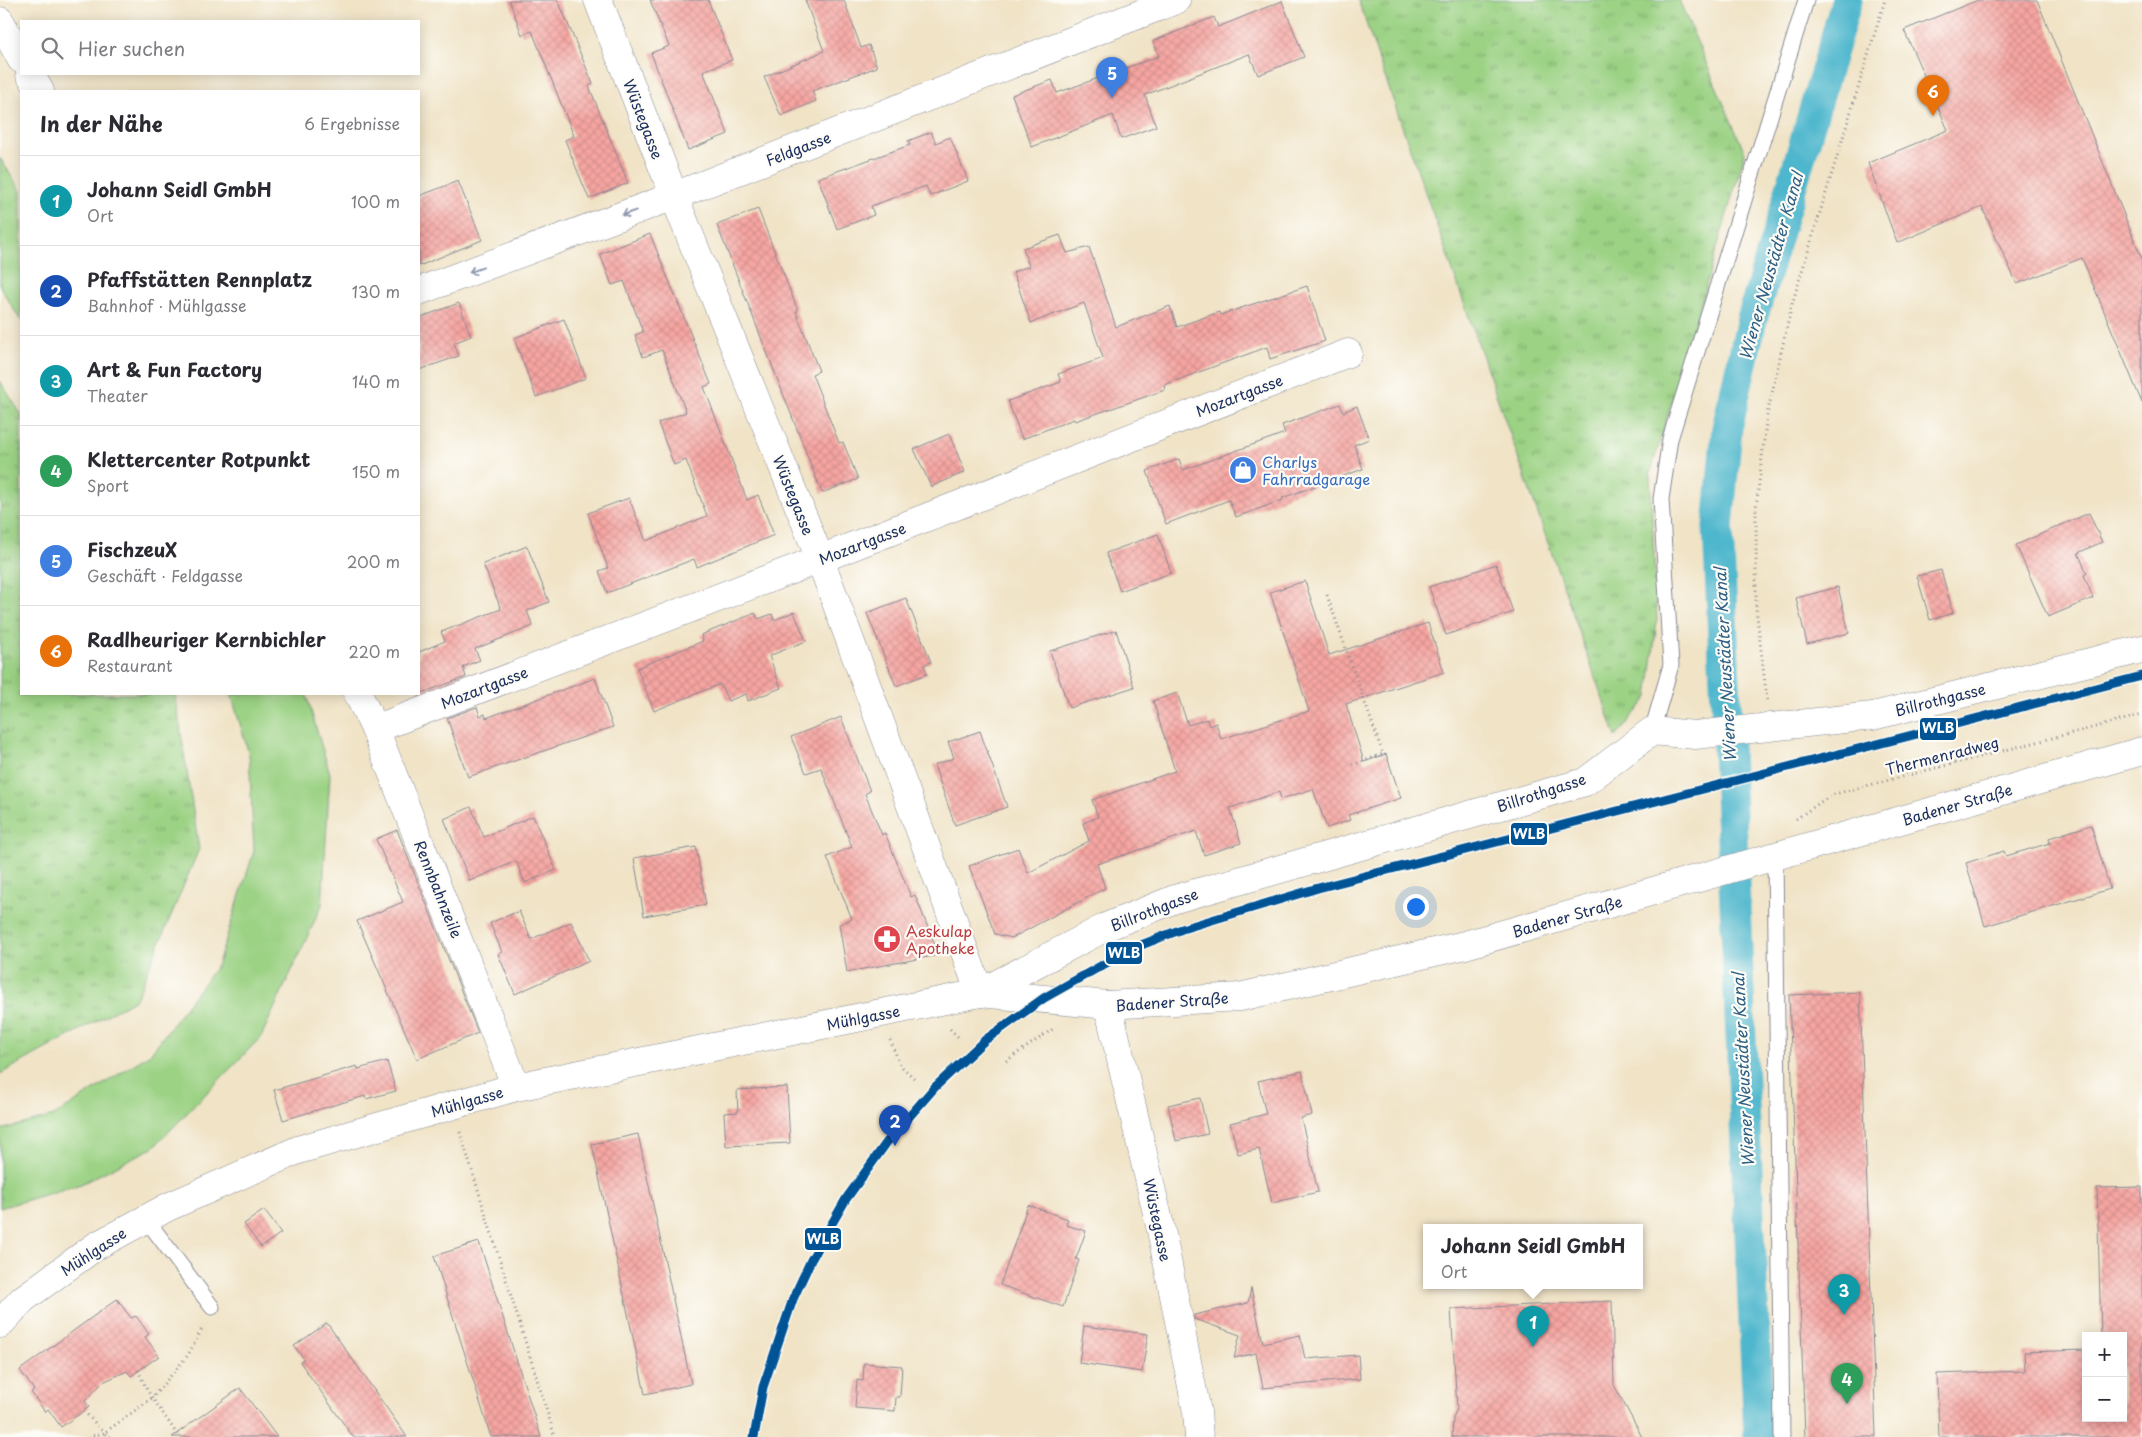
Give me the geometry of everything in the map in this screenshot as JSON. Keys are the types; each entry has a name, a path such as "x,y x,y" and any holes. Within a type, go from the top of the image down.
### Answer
{"street":[{"name":"Wüstegasse","path":"598,0 674,196 820,559 980,993"},
{"name":"Feldgasse","path":"420,291 674,196 1176,0"},
{"path":"0,21 20,57"},
{"path":"31,75 39,90"},
{"name":"Mozartgasse","path":"375,729 820,559 1348,353"},
{"name":"Billrothgasse","path":"980,993 1106,927 1175,900 1585,782 1652,731 1695,735 1873,716 2142,649"},
{"name":"Rennbahnzeile","path":"358,695 375,729 516,1086"},
{"name":"Badener Straße","path":"980,993 1098,1004 1240,997 1465,945 2142,751"},
{"name":"Mühlgasse","path":"0,1324 23,1299 96,1246 168,1207 298,1150 516,1086 980,993"},
{"name":"Wüstegasse","path":"1098,1004 1161,1230 1197,1412 1200,1437"}],"lane":[{"path":"1652,731 1671,665 1661,500 1670,439 1806,0"},
{"path":"1768,858 1782,1437"},
{"path":"146,1219 212,1307"}],"path":[{"path":"1762,729 1756,608 1756,508 1767,415 1792,304 1885,0"},
{"path":"1327,595 1383,754 1352,765"},
{"name":"Thermenradweg","path":"1768,858 1793,821 1831,795 2142,715"},
{"path":"1006,1061 1098,1004"},
{"path":"452,1106 555,1437"},
{"path":"88,1437 104,1433 152,1398 188,1355 212,1307"},
{"path":"138,1370 152,1398 179,1437"},
{"path":"84,1411 110,1437"}],"green space":[{"path":"1358,0 1679,0 1745,153 1650,475 1657,619 1648,697 1616,737"},
{"path":"0,158 20,189 20,319 0,287"},
{"path":"0,381 20,412 20,695 175,695 199,849 136,999 0,1074"},
{"path":"231,695 306,695 330,774 322,905 261,1037 154,1147 81,1184 0,1208 0,1130 54,1116 150,1054 218,964 254,851 249,754"}],"building":[{"path":"509,0 558,0 593,84 589,86 628,183 589,199 565,140 574,136 532,31 522,35"},
{"path":"650,0 708,0 732,60 703,71 728,134 688,150 651,53 669,46"},
{"path":"805,0 844,0 861,48 869,45 877,67 812,91 816,101 781,116 764,77 824,51"},
{"path":"1978,0 2037,0 2142,259 2142,403 2082,258 2017,284 1982,207 1897,243 1868,163 1948,130 1904,30"},
{"path":"1282,1 1304,57 1258,75 1249,54 1145,95 1156,126 1121,139 1113,115 1032,147 1012,95 1052,80 1057,93 1159,56 1153,41 1214,17 1218,27"},
{"path":"931,132 936,143 950,137 968,181 930,196 926,186 871,206 874,215 837,229 818,178 910,145 908,141"},
{"path":"458,181 482,240 420,266 420,196"},
{"path":"758,209 819,371 812,374 839,443 843,442 858,479 822,493 717,225"},
{"path":"650,234 711,384 704,387 747,500 758,495 774,535 697,567 694,559 607,593 599,571 608,568 588,513 629,498 646,541 707,516 686,460 674,465 658,423 686,412 662,350 643,357 635,335 643,332 624,281 612,285 600,254"},
{"path":"1060,235 1067,253 1089,247 1116,327 1170,306 1177,327 1219,312 1220,315 1307,286 1325,341 1270,359 1267,347 1164,385 1165,390 1075,421 1074,419 1022,439 1008,401 1061,382 1058,374 1103,358 1084,303 1031,323 1013,272 1029,266 1023,248"},
{"path":"459,303 471,336 454,343 459,356 420,370 420,318"},
{"path":"564,319 586,378 536,397 514,338"},
{"path":"1340,404 1343,412 1357,406 1369,439 1354,445 1363,469 1282,498 1283,500 1236,517 1229,500 1166,524 1147,471 1179,459 1183,470 1285,433 1282,425"},
{"path":"949,434 965,472 931,487 914,449"},
{"path":"2089,513 2102,542 2078,553 2087,573 2084,575 2093,598 2048,617 2016,545"},
{"path":"1158,534 1171,573 1120,591 1106,553"},
{"path":"527,546 549,602 527,611 533,626 475,649 480,660 463,667 466,677 420,694 420,652 445,641 441,632 501,609 483,564"},
{"path":"1496,564 1513,612 1446,635 1429,587"},
{"path":"1941,570 1953,613 1930,620 1917,576"},
{"path":"1305,581 1329,655 1428,623 1444,672 1346,704 1364,762 1386,754 1401,798 1348,815 1350,820 1327,828 1313,789 1281,799 1279,792 1230,808 1241,843 1204,855 1196,831 1097,864 1105,888 1012,938 995,934 969,866 1018,848 1028,873 1089,841 1083,823 1098,817 1092,800 1175,771 1153,701 1177,693 1188,725 1207,719 1209,726 1216,723 1221,739 1309,711 1270,592"},
{"path":"1838,587 1849,633 1807,644 1796,598"},
{"path":"906,598 931,662 924,665 927,674 896,686 867,613"},
{"path":"794,612 806,641 769,656 781,688 748,701 746,694 728,701 720,684 654,711 637,668 703,641 701,635 755,613 758,619 772,614 774,620"},
{"path":"1116,630 1134,687 1069,708 1050,651"},
{"path":"595,678 613,727 468,777 447,718 477,707 480,716 485,714 486,718"},
{"path":"841,717 870,791 865,794 882,835 885,833 911,897 915,895 939,955 847,972 839,924 852,919 827,857 852,847 821,768 806,773 791,737"},
{"path":"980,731 1007,807 955,825 934,765 954,758 948,742"},
{"path":"471,807 484,837 533,816 556,870 525,883 516,861 470,881 444,819"},
{"path":"2091,825 2110,889 1985,926 1966,863 2004,851 2006,856 2050,843 2049,838"},
{"path":"397,830 478,1033 417,1059 357,921 403,902 376,839"},
{"path":"696,847 706,905 644,916 634,858"},
{"path":"519,911 531,939 571,922 589,961 515,994 498,954 502,952 490,923"},
{"path":"1860,992 1876,1437 1805,1437 1789,995"},
{"path":"387,1061 396,1091 366,1099 365,1096 283,1120 274,1090 357,1066 358,1069"},
{"path":"1302,1071 1312,1115 1301,1118 1318,1192 1272,1203 1259,1149 1238,1154 1230,1123 1266,1114 1258,1081"},
{"path":"787,1087 790,1143 726,1146 724,1113 738,1112 737,1090"},
{"path":"1200,1098 1208,1134 1176,1141 1168,1105"},
{"path":"638,1134 691,1384 645,1394 592,1144"},
{"path":"2142,1187 2142,1437 1939,1437 1937,1374 2025,1371 2024,1352 2082,1350 2082,1422 2127,1422 2127,1332 2101,1332 2097,1188"},
{"path":"1028,1205 1068,1219 1066,1225 1086,1231 1076,1259 1079,1260 1063,1307 1000,1285"},
{"path":"264,1210 281,1233 261,1247 244,1224"},
{"path":"479,1242 541,1437 491,1437 434,1256"},
{"path":"1251,1288 1263,1343 1300,1335 1305,1359 1358,1355 1360,1379 1263,1388 1256,1353 1234,1358 1240,1335 1194,1319 1194,1315 1248,1303"},
{"path":"117,1299 131,1318 136,1316 149,1334 145,1337 159,1356 131,1376 127,1371 103,1382 85,1401 89,1407 61,1427 48,1409 45,1412 31,1392 34,1390 20,1370"},
{"path":"1612,1301 1614,1385 1642,1437 1452,1437 1453,1418 1457,1409 1451,1309"},
{"path":"327,1323 407,1437 353,1437 300,1362 304,1359 294,1346"},
{"path":"1084,1326 1148,1334 1142,1372 1079,1363"},
{"path":"864,1363 902,1366 900,1397 896,1397 895,1411 855,1408 857,1380 863,1381"},
{"path":"240,1388 277,1437 172,1437"}],"waterway":[{"name":"Wiener Neustädter Kanal","path":"1759,1437 1718,527 1727,428 1752,319 1847,0"}],"transit line":[{"name":"WLB","path":"754,1437 763,1387 793,1299 811,1260 846,1199 887,1142 935,1087 985,1040 1044,998 1131,949 1182,929 1318,888 2142,676"}],"place":[{"name":"FischzeuX","path":"1112,98"},
{"name":"Radlheuriger Kernbichler","path":"1933,116"},
{"name":"Charlys Fahrradgarage","path":"1243,470"},
{"name":"Aeskulap Apotheke","path":"887,939"},
{"name":"Pfaffstätten Rennplatz","path":"895,1146"},
{"name":"Art & Fun Factory","path":"1844,1315"},
{"name":"Johann Seidl GmbH","path":"1533,1347"},
{"name":"Klettercenter Rotpunkt","path":"1847,1404"}]}
